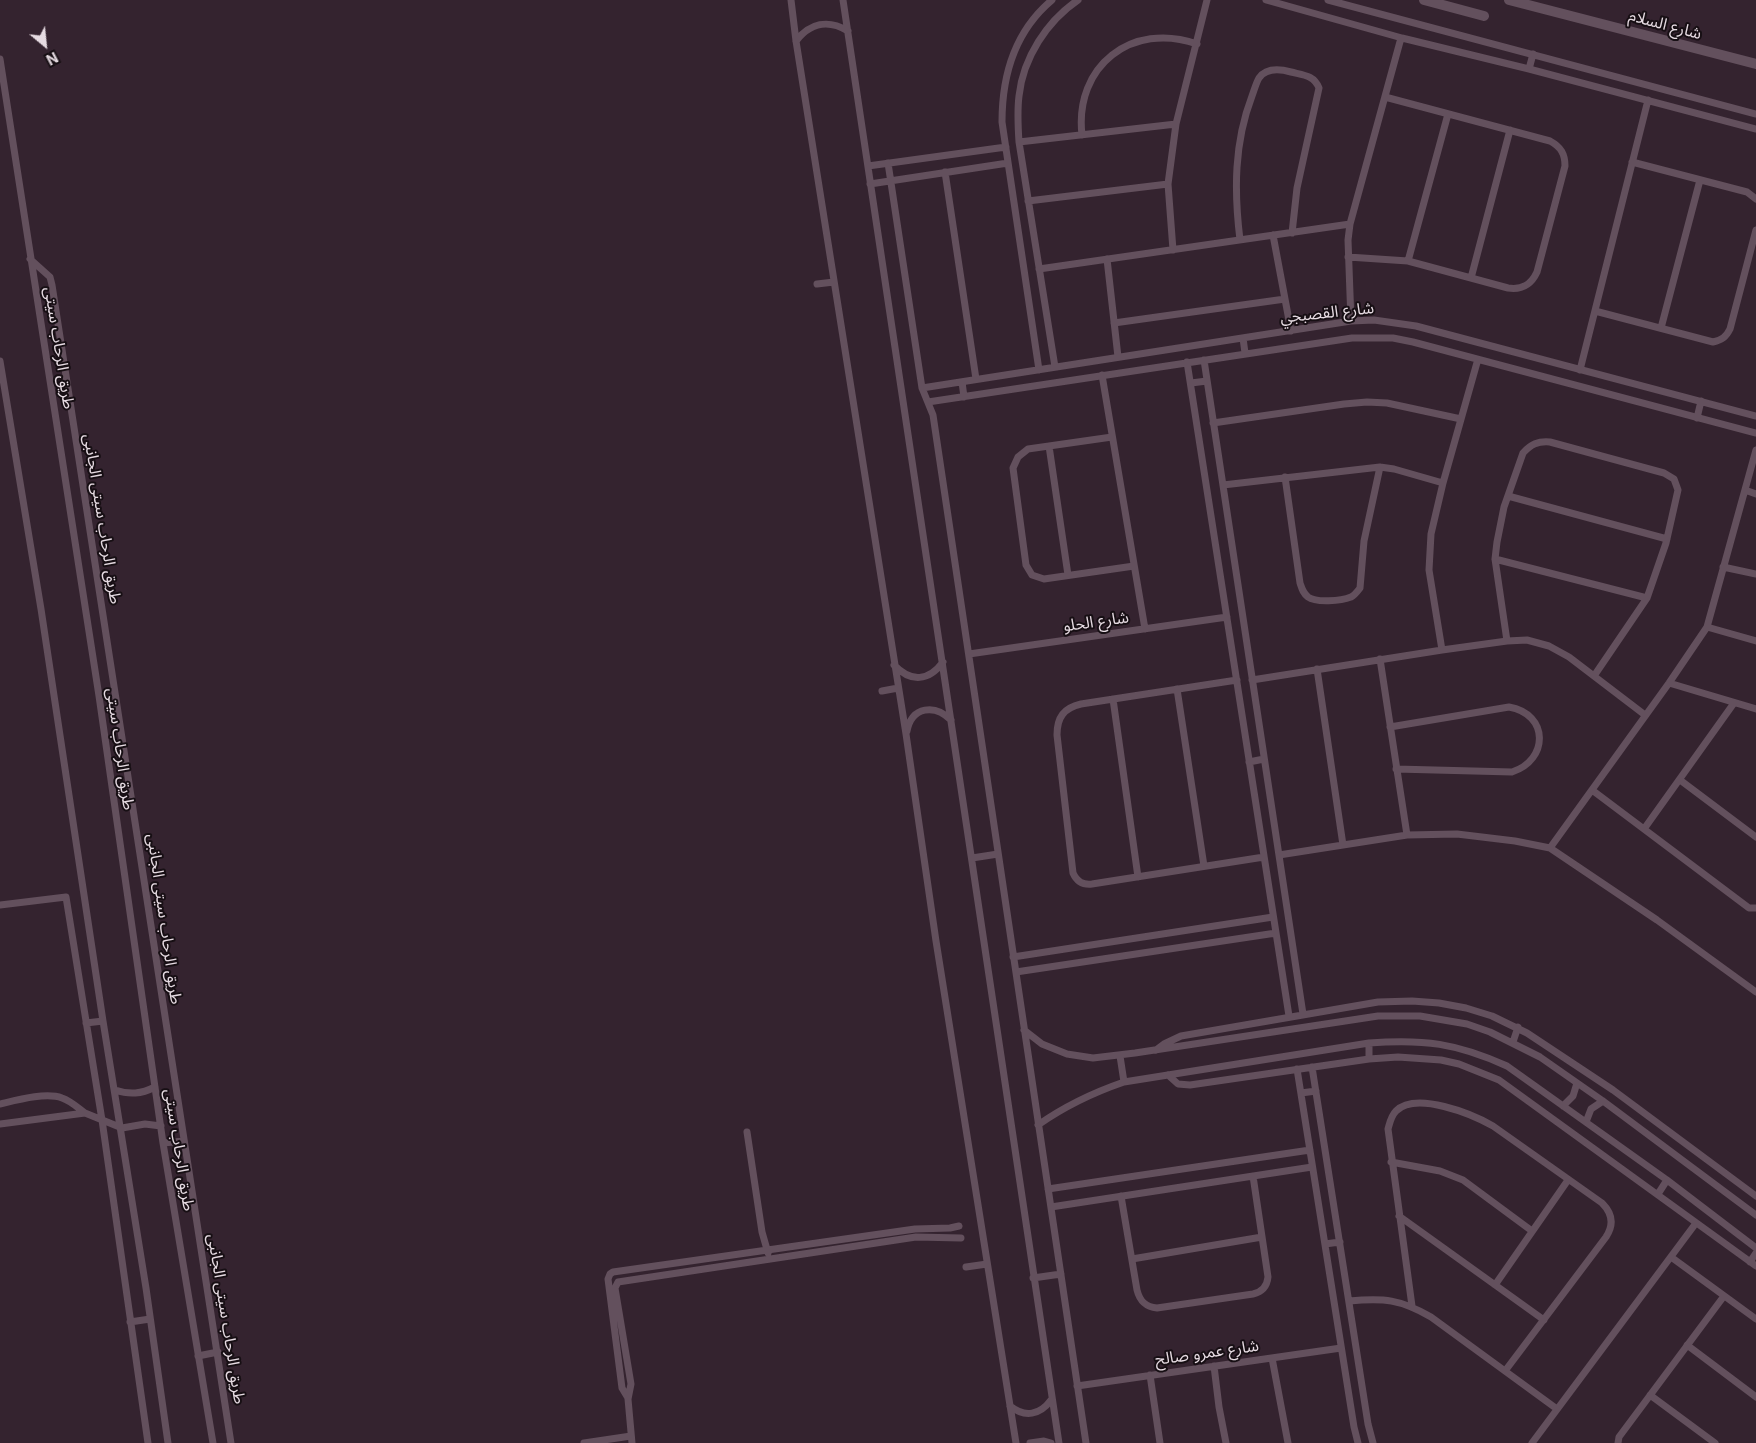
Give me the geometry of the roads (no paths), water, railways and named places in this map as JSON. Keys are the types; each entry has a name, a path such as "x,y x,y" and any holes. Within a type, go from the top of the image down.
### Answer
{"main road":[{"path":"1424,0 1484,16"},
{"name":"شارع السلام","path":"1509,0 1756,64"}],"street":[{"path":"791,0 906,734 936,941 1016,1443"},
{"path":"843,0 943,662 1051,1400 1059,1443"},
{"path":"1040,370 1002,122 1002,105 1007,72 1015,49 1028,27 1052,0"},
{"path":"1055,367 1019,142 1019,94 1024,73 1042,35 1056,19 1078,0"},
{"path":"1172,250 1168,184 1176,124 1207,0"},
{"path":"1266,0 1286,3 1401,38 1529,69 1756,129"},
{"path":"1328,0 1756,114"},
{"path":"796,40 810,27 820,24 839,26 848,31"},
{"path":"1082,135 1081,109 1088,85 1102,63 1122,47 1146,38 1172,37 1197,44"},
{"path":"1351,321 1348,257 1350,224 1401,38"},
{"path":"1529,69 1533,54"},
{"name":"طريق الرحاب سيتى","path":"0,59 99,696 163,1143 213,1443"},
{"path":"1240,240 1236,208 1239,141 1247,109 1259,78 1264,74 1282,69 1313,78 1319,88 1298,188 1292,233"},
{"path":"1348,257 1408,261 1516,289 1529,284 1534,279 1565,166 1565,158 1562,151 1550,141 1385,97"},
{"path":"1580,370 1648,100"},
{"path":"1408,261 1448,114"},
{"path":"1019,142 1176,124"},
{"path":"1471,278 1510,130"},
{"path":"868,166 1006,147"},
{"path":"1632,162 1747,192 1756,199"},
{"path":"888,163 922,388 933,415 1086,1443"},
{"path":"870,184 1008,163"},
{"path":"945,172 976,379"},
{"path":"1661,328 1700,180"},
{"path":"1028,201 1168,184"},
{"path":"1039,269 1350,224"},
{"path":"1595,311 1714,342 1721,340 1727,336 1730,329 1756,230"},
{"path":"1273,236 1290,330"},
{"name":"طريق الرحاب سيتى الجانبى","path":"30,259 50,277 52,284 231,1443"},
{"path":"1106,260 1118,357"},
{"path":"817,284 834,282"},
{"path":"1114,322 1285,299"},
{"name":"شارع القصبجي","path":"922,388 1351,321 1381,321 1416,326 1756,416"},
{"name":"شارع القصبجي","path":"928,402 1245,353 1352,338 1372,337 1393,338 1412,342 1756,433"},
{"path":"1243,338 1245,353"},
{"path":"1442,650 1429,570 1431,534 1443,483 1478,359"},
{"path":"1204,360 1303,1014"},
{"path":"0,361 41,609 103,1021 122,1128 168,1443"},
{"path":"1188,362 1289,1016"},
{"path":"1102,375 1145,629"},
{"path":"1191,383 1207,381"},
{"path":"962,382 964,397"},
{"path":"1697,418 1701,401"},
{"path":"1213,423 1367,402 1388,403 1462,419"},
{"path":"1112,436 1028,449 1018,456 1013,468 1026,566 1032,575 1044,579 1134,566"},
{"path":"1507,641 1495,559 1504,507 1523,453 1535,443 1550,442 1670,476 1678,490 1667,539 1647,598 1594,676"},
{"path":"1048,446 1068,575"},
{"path":"1550,848 1707,628 1756,450"},
{"path":"1223,485 1380,467 1394,469 1443,483"},
{"path":"1285,477 1302,590 1313,600 1321,601 1350,597 1356,594 1360,588 1364,540 1380,467"},
{"path":"1745,490 1756,494"},
{"path":"1508,496 1667,539"},
{"path":"1495,559 1647,598"},
{"path":"1724,567 1756,574"},
{"name":"شارع الحلو","path":"968,654 1227,617"},
{"path":"1707,628 1756,641"},
{"path":"1252,680 1442,650 1527,640 1549,646 1569,657 1644,715"},
{"path":"1380,660 1407,835"},
{"path":"894,665 901,672 919,678 937,670 943,662"},
{"path":"1317,669 1343,845"},
{"path":"1237,680 1073,706 1065,711 1057,726 1073,873 1078,882 1087,885 1264,857"},
{"path":"1669,683 1734,704 1756,709"},
{"path":"882,691 898,688"},
{"path":"1178,690 1204,866"},
{"path":"1113,700 1138,877"},
{"path":"1644,829 1734,704"},
{"path":"1390,727 1509,707 1525,712 1533,720 1538,730 1539,747 1531,762 1522,769 1512,772 1396,769"},
{"path":"906,734 908,723 915,715 924,710 944,713 951,721"},
{"path":"1250,762 1264,759"},
{"path":"1680,780 1756,837"},
{"path":"1592,790 1749,908 1756,908"},
{"path":"1279,855 1407,835 1457,834 1515,841 1550,848 1657,920 1756,992"},
{"path":"972,858 998,854"},
{"path":"0,905 66,897 102,1120 148,1443"},
{"path":"1013,957 1273,917"},
{"path":"1016,972 1276,933"},
{"path":"1285,990 1299,987"},
{"path":"1156,1050 1181,1036 1358,1005 1412,1001 1466,1008 1518,1027 1613,1090 1756,1196"},
{"path":"1358,1005 1359,1018"},
{"path":"1024,1030 1042,1044 1067,1054 1093,1058 1120,1056 1359,1018 1420,1016 1444,1019 1490,1032 1540,1057 1603,1101 1756,1215"},
{"path":"86,1023 103,1021"},
{"path":"1513,1042 1518,1027"},
{"path":"1038,1125 1063,1108 1124,1082 1368,1043 1423,1042 1463,1048 1507,1066 1667,1180 1756,1248"},
{"path":"1368,1043 1369,1059"},
{"path":"1120,1056 1124,1082"},
{"path":"1168,1075 1178,1084 1190,1085 1369,1059 1398,1057 1441,1060 1459,1064 1499,1080 1753,1264 1756,1253"},
{"path":"1312,1067 1368,1424 1373,1443"},
{"path":"1297,1069 1358,1443"},
{"path":"1563,1106 1573,1096 1577,1083"},
{"path":"115,1090 131,1094 148,1091 155,1086"},
{"path":"1301,1094 1316,1091"},
{"path":"0,1104 50,1096 67,1100 85,1113 122,1128 137,1124 161,1126"},
{"path":"1586,1122 1591,1109 1603,1101"},
{"path":"1412,1306 1388,1129 1390,1119 1396,1111 1404,1105 1416,1103 1442,1106 1477,1117 1493,1126 1607,1209 1611,1216 1612,1223 1606,1237 1505,1371"},
{"path":"0,1124 85,1113"},
{"path":"747,1132 762,1232 770,1258"},
{"path":"163,1143 184,1141"},
{"path":"1048,1189 1310,1150"},
{"path":"1391,1162 1440,1172 1463,1180 1532,1230"},
{"path":"1051,1207 1312,1167"},
{"path":"1716,1185 1723,1172"},
{"path":"1121,1196 1138,1296 1142,1302 1151,1308 1157,1308 1253,1294 1262,1290 1268,1282 1268,1277 1253,1176"},
{"path":"1495,1284 1568,1180"},
{"path":"1658,1194 1667,1180"},
{"path":"1399,1216 1544,1320"},
{"path":"1532,1443 1696,1222"},
{"path":"628,1399 622,1388 608,1279 610,1274 915,1229 959,1226"},
{"path":"584,1443 632,1439 628,1399 631,1384 615,1288 618,1282 916,1237 961,1238"},
{"path":"1132,1259 1262,1237"},
{"path":"1325,1244 1340,1242"},
{"path":"1671,1257 1756,1319"},
{"path":"966,1267 987,1264"},
{"path":"1033,1278 1061,1274"},
{"path":"1618,1443 1619,1437 1724,1296"},
{"path":"1349,1301 1391,1300 1412,1306 1431,1317 1557,1410"},
{"path":"130,1322 150,1318"},
{"path":"614,1330 622,1328"},
{"path":"1687,1345 1756,1397"},
{"name":"شارع عمرو صالح","path":"1078,1386 1341,1348"},
{"path":"198,1356 218,1352"},
{"path":"1272,1358 1288,1443"},
{"path":"1214,1366 1226,1443"},
{"path":"1150,1375 1160,1443"},
{"path":"1650,1395 1715,1443"},
{"path":"1010,1406 1024,1414 1032,1414 1046,1406 1051,1400"},
{"path":"1030,1443 1044,1441 1051,1443"}]}
